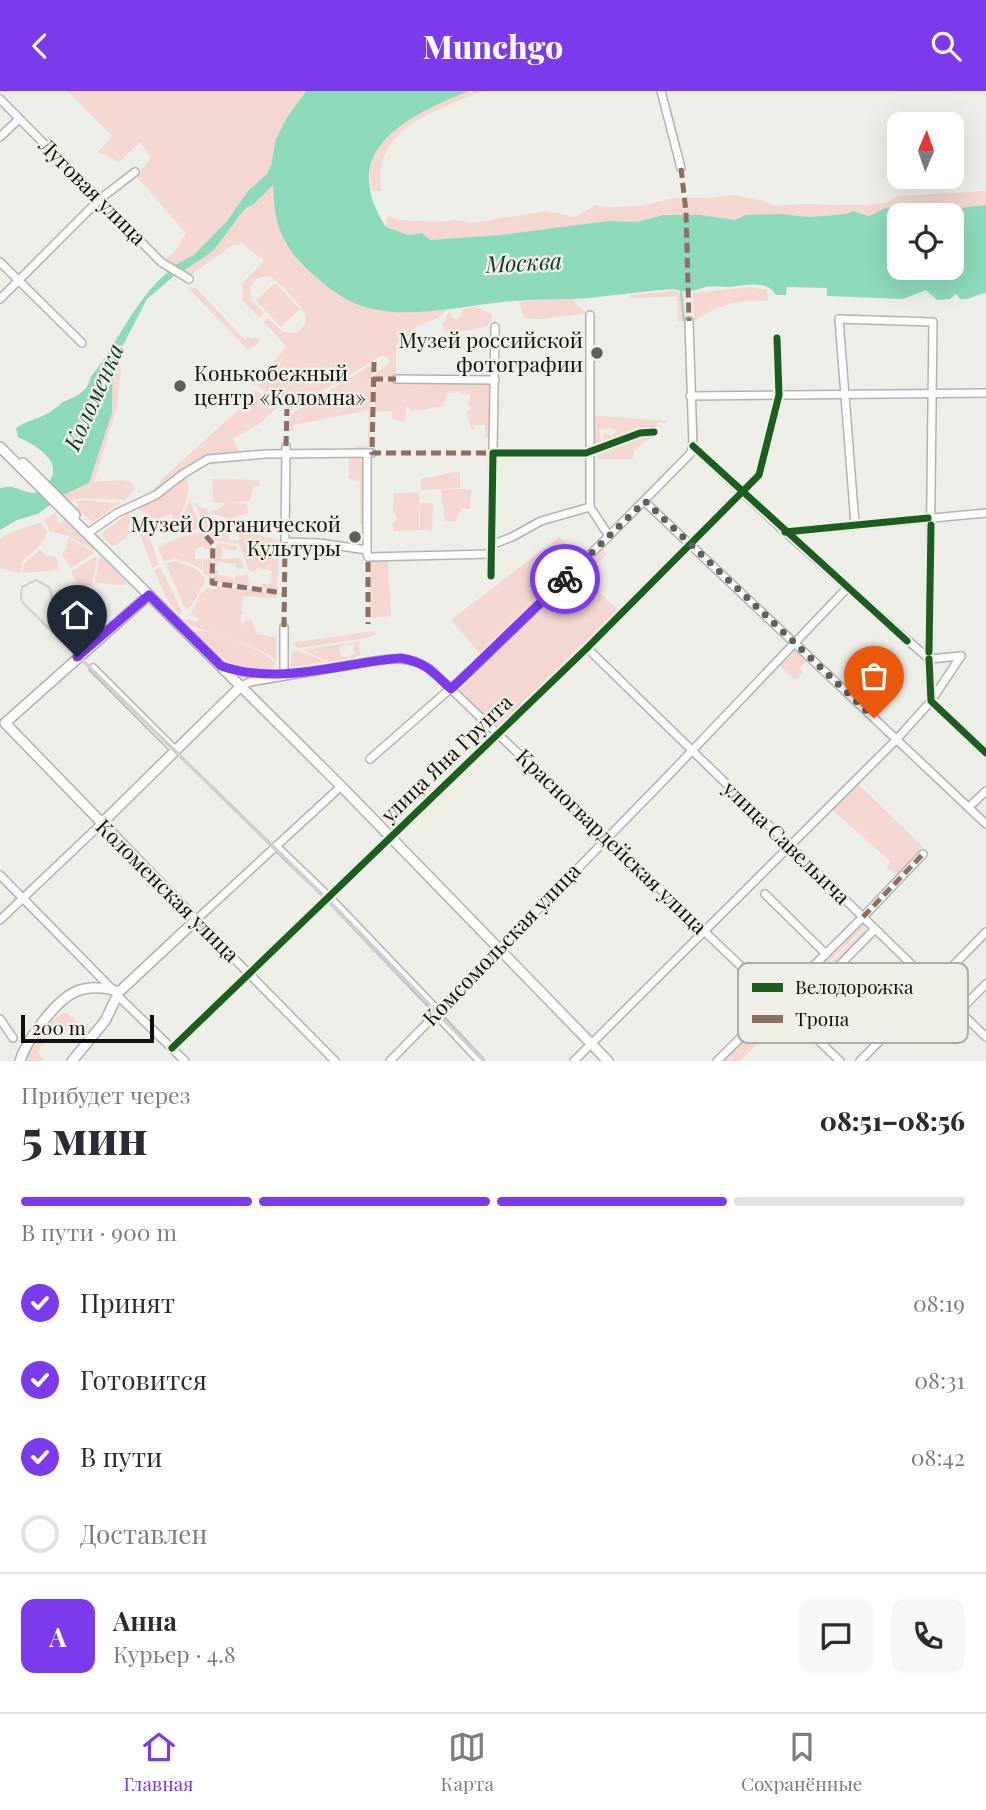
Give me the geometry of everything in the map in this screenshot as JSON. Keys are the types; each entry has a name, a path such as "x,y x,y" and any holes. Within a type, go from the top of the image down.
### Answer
{"main road":[{"path":"0,440 33,477"},
{"path":"0,447 66,509 608,1061"},
{"path":"2,724 149,595"},
{"path":"101,824 241,687"},
{"name":"Коломенская улица","path":"2,724 196,920"},
{"path":"72,1061 98,1032 117,993 196,920"},
{"path":"19,1061 27,1041 69,995 88,989 117,993"}],"street":[{"path":"661,91 681,168"},
{"name":"Луговая улица","path":"0,99 161,262 189,279"},
{"path":"0,137 19,119"},
{"path":"0,299 100,199 135,173"},
{"path":"0,262 82,343"},
{"path":"590,315 590,451 586,508 609,536"},
{"path":"855,524 839,319 933,323 929,659 931,701 986,753"},
{"path":"370,759 451,689 690,454 693,446 689,321"},
{"path":"491,576 495,327"},
{"name":"улица Яна Грунта","path":"172,1048 587,648 759,475 779,395 777,338"},
{"path":"396,379 495,380"},
{"path":"690,396 986,393"},
{"path":"493,453 590,451 653,431"},
{"path":"574,1061 897,739 931,701 961,656 929,659 785,532 693,446"},
{"path":"286,450 285,542 319,543 368,556 491,549 541,521 586,508"},
{"path":"117,513 156,495 208,459 286,450 370,453 368,556"},
{"path":"645,501 986,824"},
{"path":"88,533 132,502"},
{"path":"785,532 986,513"},
{"name":"Комсомольская улица","path":"390,1061 848,587"},
{"path":"284,628 284,676"},
{"name":"улица Савельича","path":"587,648 910,963"},
{"name":"Красногвардейская улица","path":"284,676 401,658 418,661 430,669 738,964"},
{"path":"221,666 247,673 284,676"},
{"path":"93,669 175,750"},
{"path":"241,687 250,682 284,676"},
{"path":"970,807 986,791"},
{"path":"196,920 336,792"},
{"path":"0,920 101,824"},
{"path":"276,846 329,897 480,1061"},
{"path":"816,963 923,854"},
{"path":"0,875 185,1061"},
{"path":"765,894 825,954"},
{"name":"Коломенская улица","path":"196,920 335,1061"},
{"path":"841,963 875,929"},
{"path":"956,963 986,932"},
{"path":"968,1003 986,984"},
{"path":"0,1019 13,1038"},
{"name":"улица Савельича","path":"968,1019 986,1037"},
{"path":"717,1061 738,1040"},
{"name":"Красногвардейская улица","path":"820,1043 840,1061"},
{"path":"860,1061 878,1043"}],"shaded area":[{"path":"68,91 306,91 286,119 276,139 271,166 266,175 248,191 227,221 194,255 175,265 165,259 174,252 186,233 137,177 151,158 140,142 119,162 98,152 112,136"},
{"path":"469,91 481,91 427,115 402,131 383,158 381,192 372,190 370,170 375,153 385,138 416,115"},
{"path":"273,184 285,244 304,268 378,310 446,310 438,318 417,326 396,345 396,378 375,377 375,374 389,363 387,357 381,356 310,398 282,403 257,385 286,346 264,322 268,318 283,332 296,333 305,323 302,309 280,284 267,276 256,279 250,288 252,300 264,313 259,317 242,300 241,285 264,261 243,244 233,245 192,276 184,271 201,259 246,208 253,205"},
{"path":"986,191 986,205 964,207 964,203 887,203 887,208 869,216 853,211 848,214 809,217 768,214 735,220 701,215 663,215 637,222 608,221 500,235 430,240 422,233 408,235 386,227 388,216 400,220 454,220 472,223 547,211 575,217 595,205 640,206 675,198 733,195 776,206 865,205 884,203 899,196"},
{"path":"275,283 300,309 281,327 256,301"},
{"path":"187,287 196,288 245,340 248,337 258,338 260,342 248,350"},
{"path":"748,287 767,290 768,301 729,304 694,321 693,293"},
{"path":"673,291 684,293 686,321 678,321 677,297 630,298 630,295"},
{"path":"575,299 575,304 588,313 541,319 524,318 519,302"},
{"path":"476,307 491,314 488,326 446,332 442,326 449,311 453,318 458,319 464,309"},
{"path":"113,359 121,368 117,407 94,482 125,480 132,483 135,489 125,500 82,498 69,501 63,495 89,483 112,413"},
{"path":"370,366 370,442 367,449 355,450 355,446 368,446 369,410 294,425 294,431 289,431 291,414"},
{"path":"377,381 397,381 403,385 409,381 491,383 491,440 485,436 485,425 474,425 474,429 471,429 467,412 472,408 467,404 470,394 447,393 444,406 413,411 406,406 405,421 393,420 392,411 375,412"},
{"path":"255,390 279,406 259,424 233,439 239,453 211,455 151,494 164,477 247,402"},
{"path":"592,415 667,421 667,423 658,422 656,427 642,428 604,441 603,433 612,436 617,431 611,428 599,430 601,443 593,445"},
{"path":"648,436 634,451 633,459 598,459 598,452"},
{"path":"349,457 362,457 364,460 365,524 360,524 360,481 349,479"},
{"path":"460,472 460,488 421,490 421,479"},
{"path":"185,476 188,493 178,521 174,520 172,514 158,519 138,509"},
{"path":"212,479 259,480 259,486 254,486 250,501 228,502 247,504 248,513 231,519 212,514 210,511 219,509 226,503 213,502"},
{"path":"441,490 471,490 470,509 462,508 455,522 445,521"},
{"path":"419,492 419,530 393,531 393,523 396,521 396,515 393,513 394,493"},
{"path":"190,500 201,528 180,534 180,523"},
{"path":"75,501 122,502 92,522 76,507 79,505"},
{"path":"195,503 198,503 199,508 207,508 210,523 229,523 229,540 239,540 239,532 245,532 279,540 277,590 262,588 262,584 271,584 270,580 273,578 270,574 273,571 256,568 255,572 249,571 239,544 210,540"},
{"path":"420,503 433,503 432,531 420,530"},
{"path":"56,512 57,521 61,523 65,519 96,549 50,531 44,520"},
{"path":"129,513 131,518 126,539 118,545 111,545 103,537 103,532"},
{"path":"134,520 140,521 141,525 145,524 159,565 153,568"},
{"path":"41,522 47,532 42,542 22,562 20,573 0,568 0,539"},
{"path":"202,532 212,546 211,578 203,573 203,559 211,559 211,549 204,549 204,546 195,549 195,559 202,559 202,571 197,566 175,558 164,562 158,547"},
{"path":"559,537 581,558 479,653 451,620"},
{"path":"68,538 94,553 71,568 62,554 67,548"},
{"path":"217,543 237,546 237,550 225,550 222,547 221,559 240,558 245,569 236,567 236,564 219,562 218,566 214,566"},
{"path":"601,549 607,554 584,577 618,610 497,728 460,690"},
{"path":"40,550 47,556 56,557 60,570 23,573 24,564"},
{"path":"95,557 92,584 81,589 72,571"},
{"path":"102,557 127,583 95,583 99,559"},
{"path":"396,559 388,561 391,616 370,618 370,561"},
{"path":"175,561 195,568 206,579 192,605 186,610 166,564"},
{"path":"160,567 182,612 180,615 170,605 155,573 154,570"},
{"path":"214,570 218,570 218,575 235,578 235,575 243,576 247,573 250,586 217,582 214,579"},
{"path":"218,586 277,593 276,598 243,596 241,610 241,626 246,620 252,620 257,634 276,638 276,662 250,645 191,626 183,619 198,622 199,618 190,615 201,593 207,588 215,589"},
{"path":"64,626 86,629 91,640 79,650 58,629"},
{"path":"194,630 226,637 251,647 271,659 276,666 263,670 240,668 221,656"},
{"path":"375,631 376,634 367,638 299,648 291,643"},
{"path":"361,641 361,655 350,659 349,656 355,654 353,644 339,646 341,656 348,659 329,662 303,650"},
{"path":"300,651 326,662 291,667 291,652"},
{"path":"795,651 806,661 800,668 803,673 795,680 780,666"},
{"path":"855,781 923,847 896,875 887,867 890,861 829,807"},
{"path":"860,922 865,926 828,963 819,963"},
{"path":"866,928 870,932 839,963 831,963"},
{"path":"63,1013 67,1013 80,1025 71,1031 50,1028 48,1040 38,1054 45,1061 24,1061 39,1033"},
{"path":"739,1043 758,1043 740,1061 721,1061"}],"water":[{"name":"Москва","path":"306,91 469,91 422,112 402,125 385,139 374,157 369,177 373,200 386,227 408,235 422,233 430,240 500,235 608,221 637,222 663,215 701,215 735,220 746,215 809,217 847,214 853,211 869,216 886,208 887,280 964,280 964,207 986,205 986,293 964,299 960,299 956,294 950,299 937,300 926,290 903,299 827,296 827,288 787,287 786,295 776,295 767,287 755,285 514,301 423,312 382,311 363,307 342,297 319,280 296,257 278,225 273,185 253,205 246,208 208,255 184,271 175,265 194,255 227,221 248,191 266,175 271,166 276,139 286,119"},
{"name":"Коломенка","path":"169,271 175,275 147,299 113,359 112,413 89,483 63,495 38,514 17,520 0,530 0,488 38,492 49,482 53,473 50,459 38,448 18,437 16,428 54,410 83,391 146,294"}],"waterway":[{"path":"681,292 684,321"}],"tram line":[{"path":"483,1061 326,900 23,603 22,587 36,580 49,587 53,631 328,899 485,1061"}],"marked path":[{"path":"681,168 686,212 689,321"},
{"path":"374,362 372,453 493,453"},
{"path":"373,379 396,379"},
{"path":"286,446 287,409"},
{"path":"206,536 213,544 212,583 284,593"},
{"path":"284,627 285,542"},
{"path":"368,562 368,624"},
{"path":"863,917 923,854"}],"cycle path":[{"path":"172,1048 586,649 759,475 779,395 777,338"},
{"path":"491,576 493,453 586,453 640,433 654,432"},
{"path":"693,446 907,641"},
{"path":"785,532 928,518"},
{"path":"929,652 931,525"},
{"path":"929,659 931,701 986,753"}],"way so far":[{"path":"565,579 645,501 874,718"}],"place":[{"name":"Музей российской фотографии","path":"597,353"},
{"name":"Конькобежный центр «Коломна»","path":"180,386"},
{"name":"Музей Органической Культуры","path":"355,537"}],"route":[{"path":"77,657 149,595 221,666 231,670 284,676 401,658 418,661 451,689 565,579"}]}
